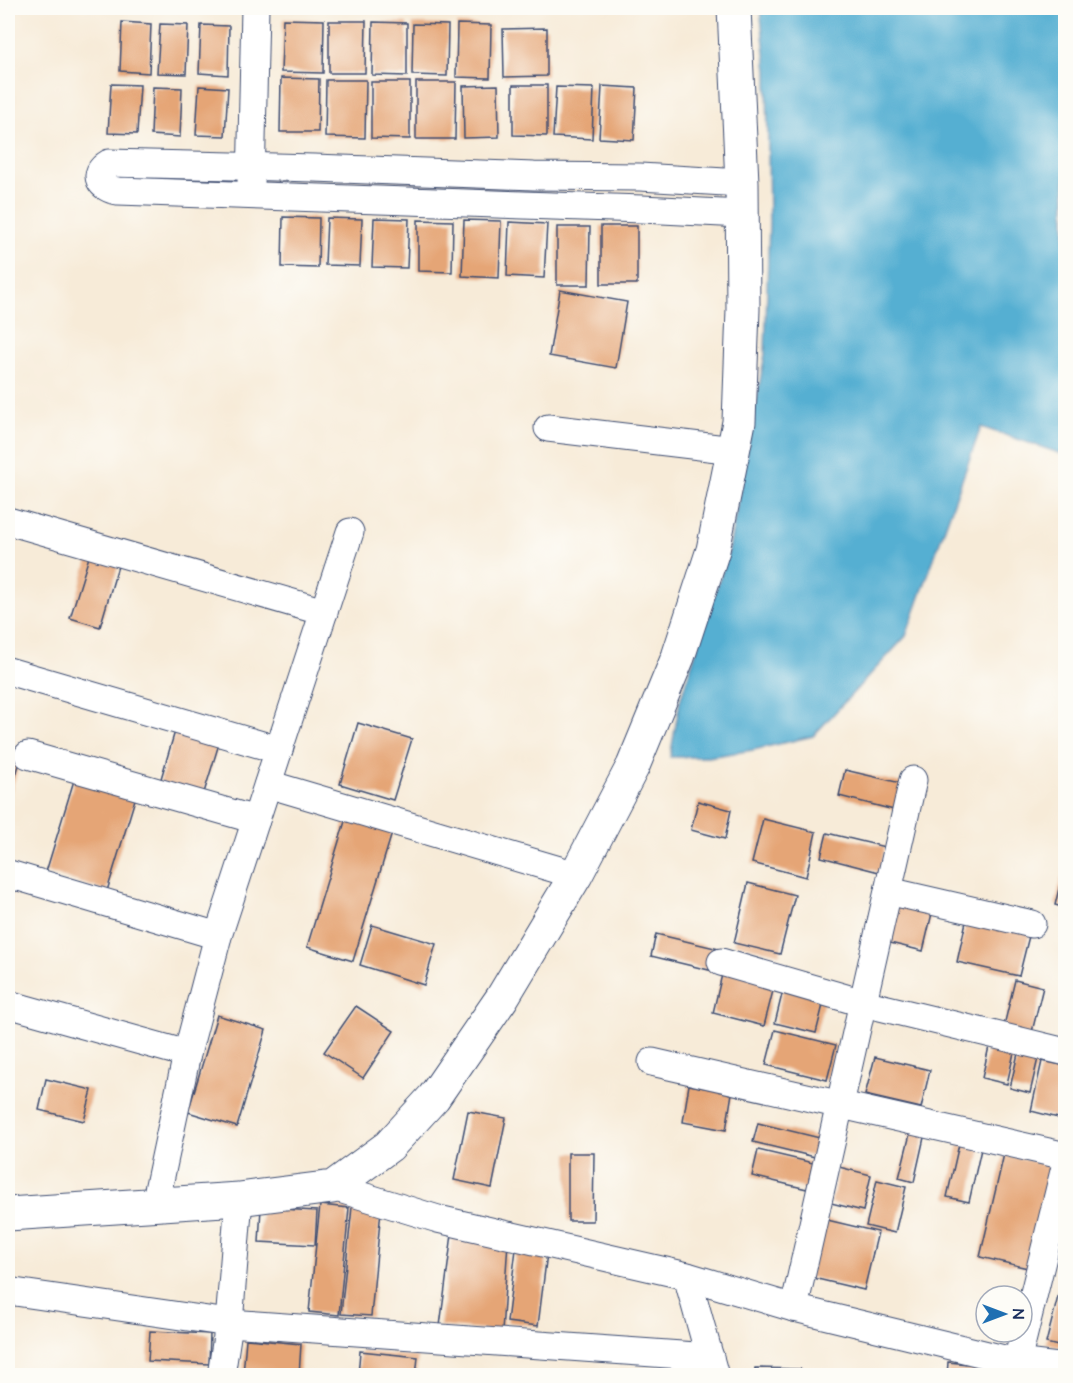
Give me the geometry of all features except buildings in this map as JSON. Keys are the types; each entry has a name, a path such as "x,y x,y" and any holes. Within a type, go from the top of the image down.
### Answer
{"main road":[{"path":"8,1214 239,1199 333,1187 389,1146 434,1097 502,998 576,875 633,766 678,657 713,550 739,422 743,309 742,199 734,8"}],"street":[{"path":"252,195 250,167 255,8"},
{"path":"109,163 640,177 742,199 252,195 118,191 107,190 100,183 99,176 102,167 109,163"},
{"path":"548,428 734,450"},
{"path":"8,521 324,612"},
{"path":"155,1204 187,1054 218,936 350,532"},
{"path":"8,671 279,750"},
{"path":"28,755 256,820"},
{"path":"794,1308 913,780"},
{"path":"268,784 576,875"},
{"path":"8,880 9,874 218,936"},
{"path":"888,891 1032,924"},
{"path":"721,962 863,1003 1065,1052"},
{"path":"8,1004 187,1054"},
{"path":"652,1062 1065,1156"},
{"path":"1017,1362 1065,1163"},
{"path":"333,1187 438,1219 687,1276 794,1308 1017,1362 1065,1368"},
{"path":"221,1376 229,1323 239,1199"},
{"path":"8,1291 229,1323 712,1366 687,1276"}],"water":[{"path":"760,8 1065,8 1065,455 981,427 906,636 813,736 753,750 708,757 670,757 680,701 729,550 765,354 769,222 767,71"}]}
